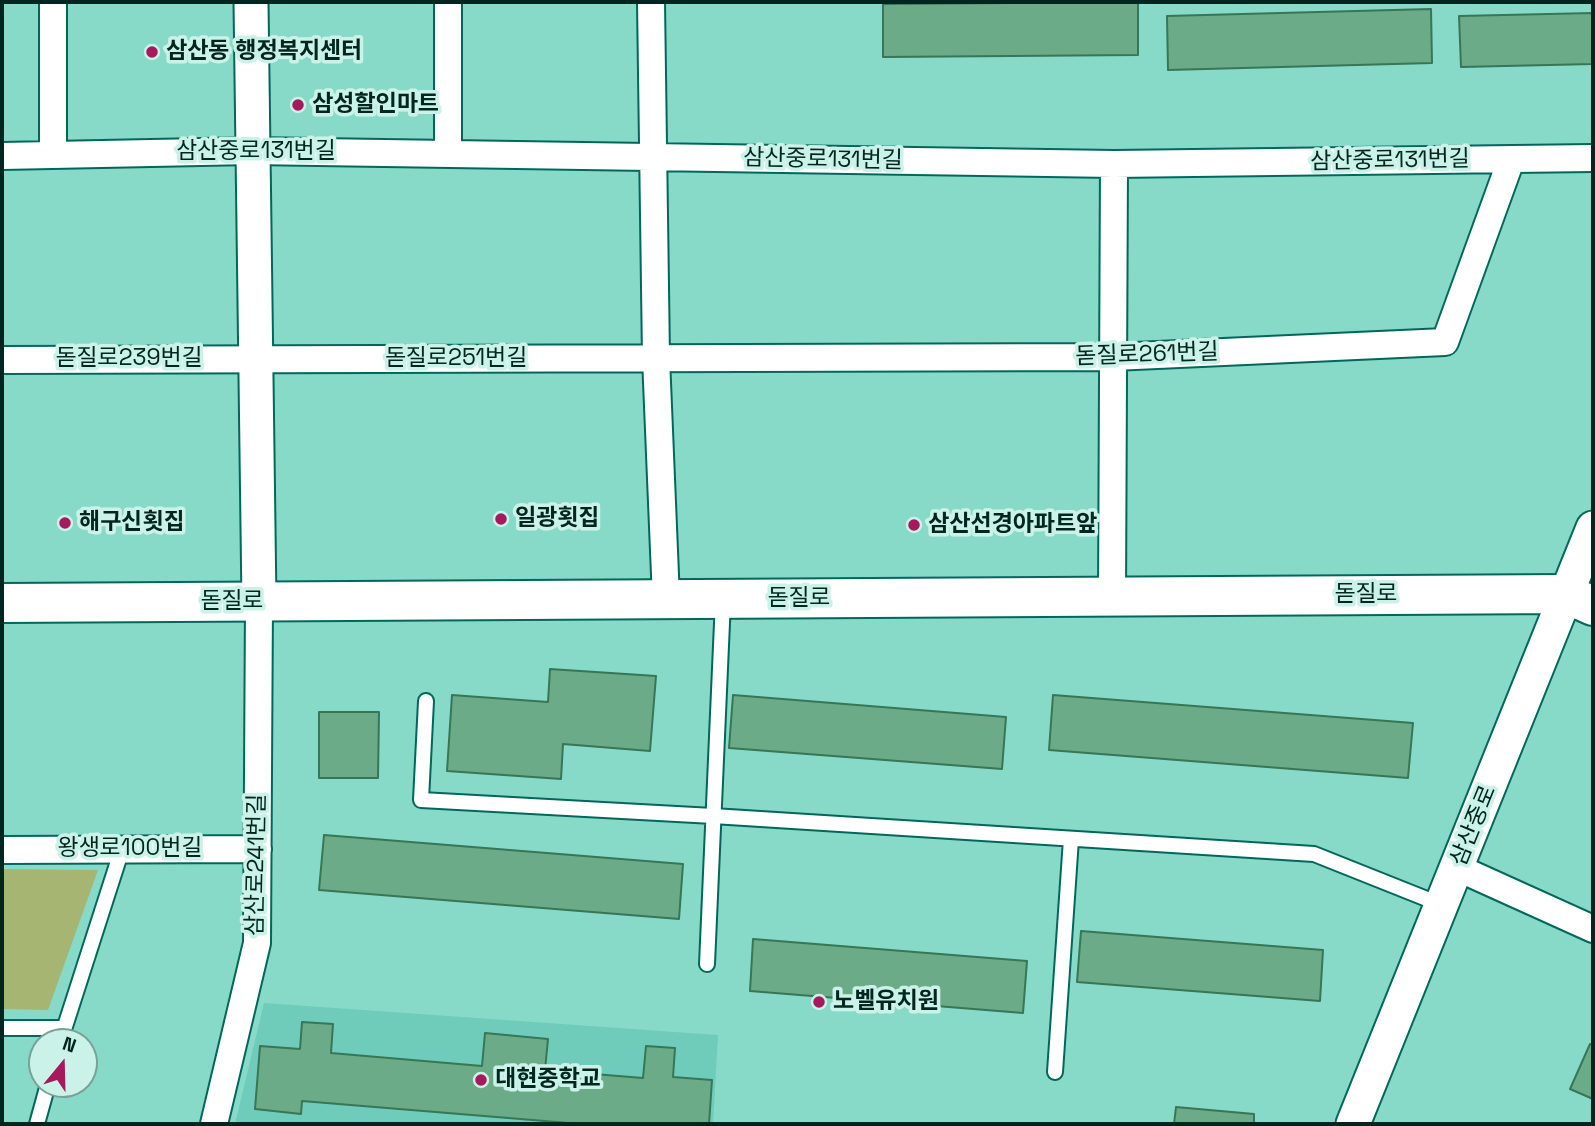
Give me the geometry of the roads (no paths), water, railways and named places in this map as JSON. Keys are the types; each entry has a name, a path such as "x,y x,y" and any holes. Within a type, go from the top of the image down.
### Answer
{"main road":[{"name":"돋질로","path":"2,603 1112,597 1580,600"}],"street":[{"path":"53,2 53,155"},
{"path":"251,2 259,602"},
{"path":"448,2 448,153"},
{"path":"651,2 656,358 666,599"},
{"name":"삼산중로131번길","path":"2,156 251,151 1114,164 1593,158"},
{"name":"돋질로261번길","path":"656,358 1113,357 1445,342 1511,160"},
{"path":"1112,597 1114,164"},
{"name":"돋질로251번길","path":"257,359 656,358"},
{"name":"돋질로239번길","path":"2,359 257,359"},
{"name":"삼산중로","path":"1353,1124 1458,868 1580,600 1593,528"},
{"name":"삼산로241번길","path":"214,1124 257,943 259,602"},
{"name":"왕생로100번길","path":"2,850 258,849"},
{"path":"1458,868 1593,929"}],"lane":[{"path":"707,964 723,599"},
{"path":"426,701 421,800 1314,854 1442,905"},
{"path":"1055,1072 1071,839"},
{"path":"63,1028 122,849"},
{"path":"2,1028 28,1031"},
{"path":"37,1124 44,1098"}],"place":[{"name":"삼산동 행정복지센터","path":"152,52"},
{"name":"삼성할인마트","path":"298,105"},
{"name":"일광횟집","path":"501,519"},
{"name":"해구신횟집","path":"65,523"},
{"name":"삼산선경아파트앞","path":"914,525"},
{"name":"노벨유치원","path":"819,1002"},
{"name":"대현중학교","path":"481,1080"}]}
